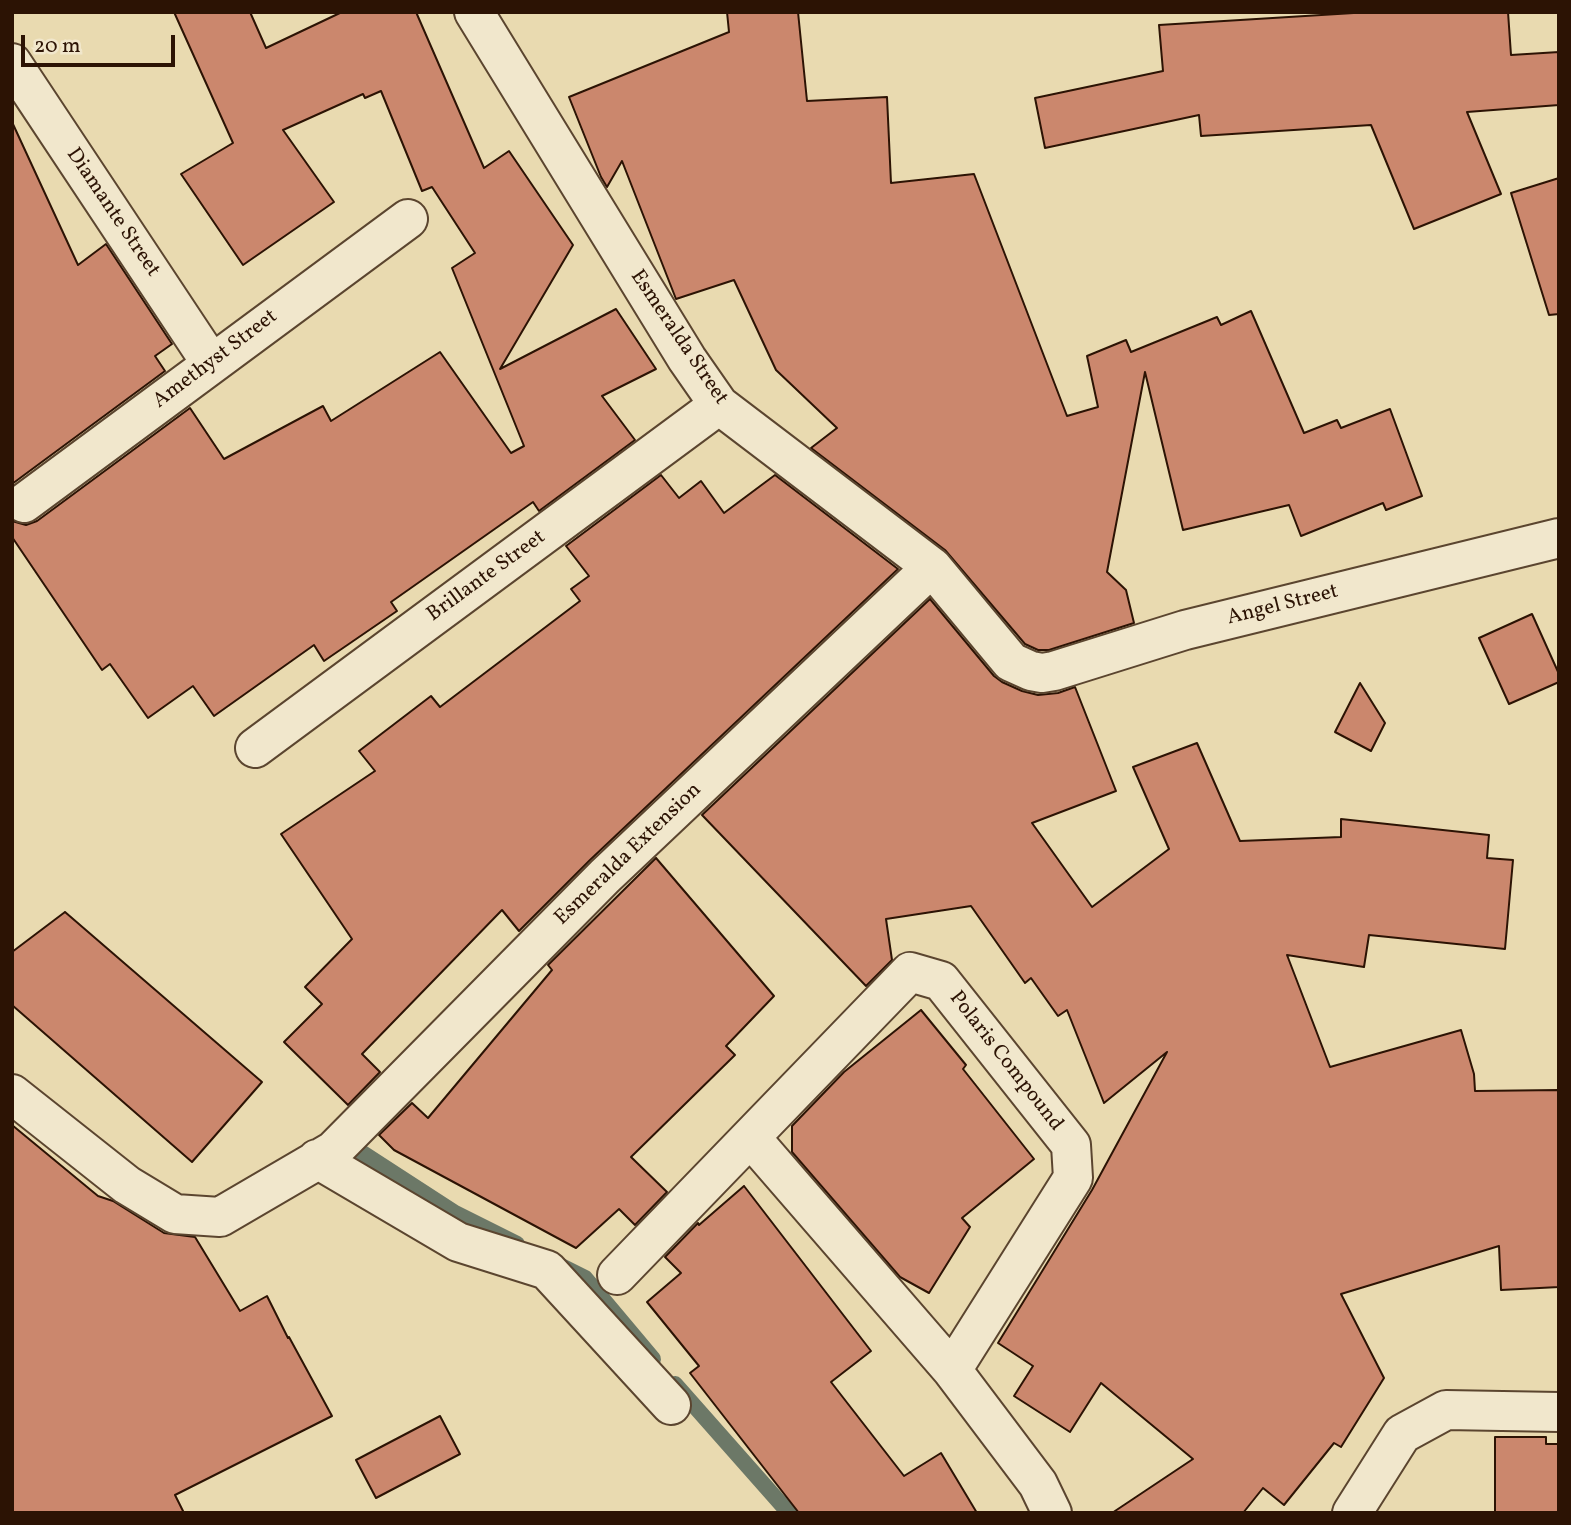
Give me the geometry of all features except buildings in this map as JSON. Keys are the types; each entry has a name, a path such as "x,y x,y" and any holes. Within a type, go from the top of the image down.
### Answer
{"street":[{"name":"Esmeralda Street","path":"474,12 681,349 719,405 932,567 1011,662"},
{"name":"Diamante Street","path":"12,63 211,363"},
{"name":"Amethyst Street","path":"24,503 408,219"},
{"name":"Brillante Street","path":"255,748 719,405"},
{"name":"Angel Street","path":"1011,662 1031,671 1054,671 1185,630 1559,538"},
{"name":"Esmeralda Extension","path":"325,1155 605,877 932,567"},
{"name":"Polaris Compound","path":"617,1275 909,972 941,981 1072,1146 1073,1178 952,1370"},
{"path":"12,1094 127,1185 175,1214 220,1217 325,1155 458,1242 547,1270 671,1405"},
{"path":"751,1138 952,1370 1038,1485 1052,1513"},
{"path":"1352,1513 1402,1434 1446,1410 1559,1412"}],"waterway":[{"path":"344,1141 455,1213 517,1244"},
{"path":"559,1265 585,1278 653,1359"},
{"path":"675,1384 789,1513"}]}
